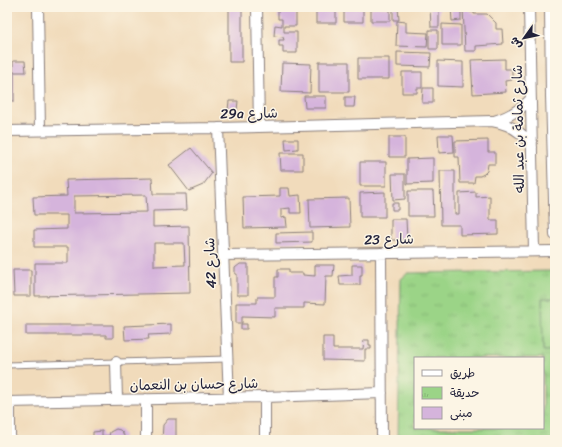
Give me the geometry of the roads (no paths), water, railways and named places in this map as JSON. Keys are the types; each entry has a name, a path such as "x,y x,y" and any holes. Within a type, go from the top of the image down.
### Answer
{"street":[{"path":"38,7 40,130"},
{"path":"257,7 259,127"},
{"path":"550,7 555,235"},
{"name":"شارع ثمامة بن عبد الله","path":"528,9 534,251"},
{"name":"29a شارع","path":"492,121 518,111 531,99"},
{"name":"29a شارع","path":"7,131 218,128 492,121 501,122 516,129 528,140 532,147"},
{"name":"شارع 42","path":"218,128 229,398"},
{"name":"شارع 23","path":"223,255 555,251"},
{"path":"381,253 382,440"},
{"path":"116,362 117,400"},
{"name":"شارع حسان بن النعمان","path":"9,402 229,398 382,393"},
{"path":"265,397 265,440"},
{"path":"146,399 146,440"},
{"path":"9,402 10,440"}],"lane":[{"path":"7,365 227,359"}]}
